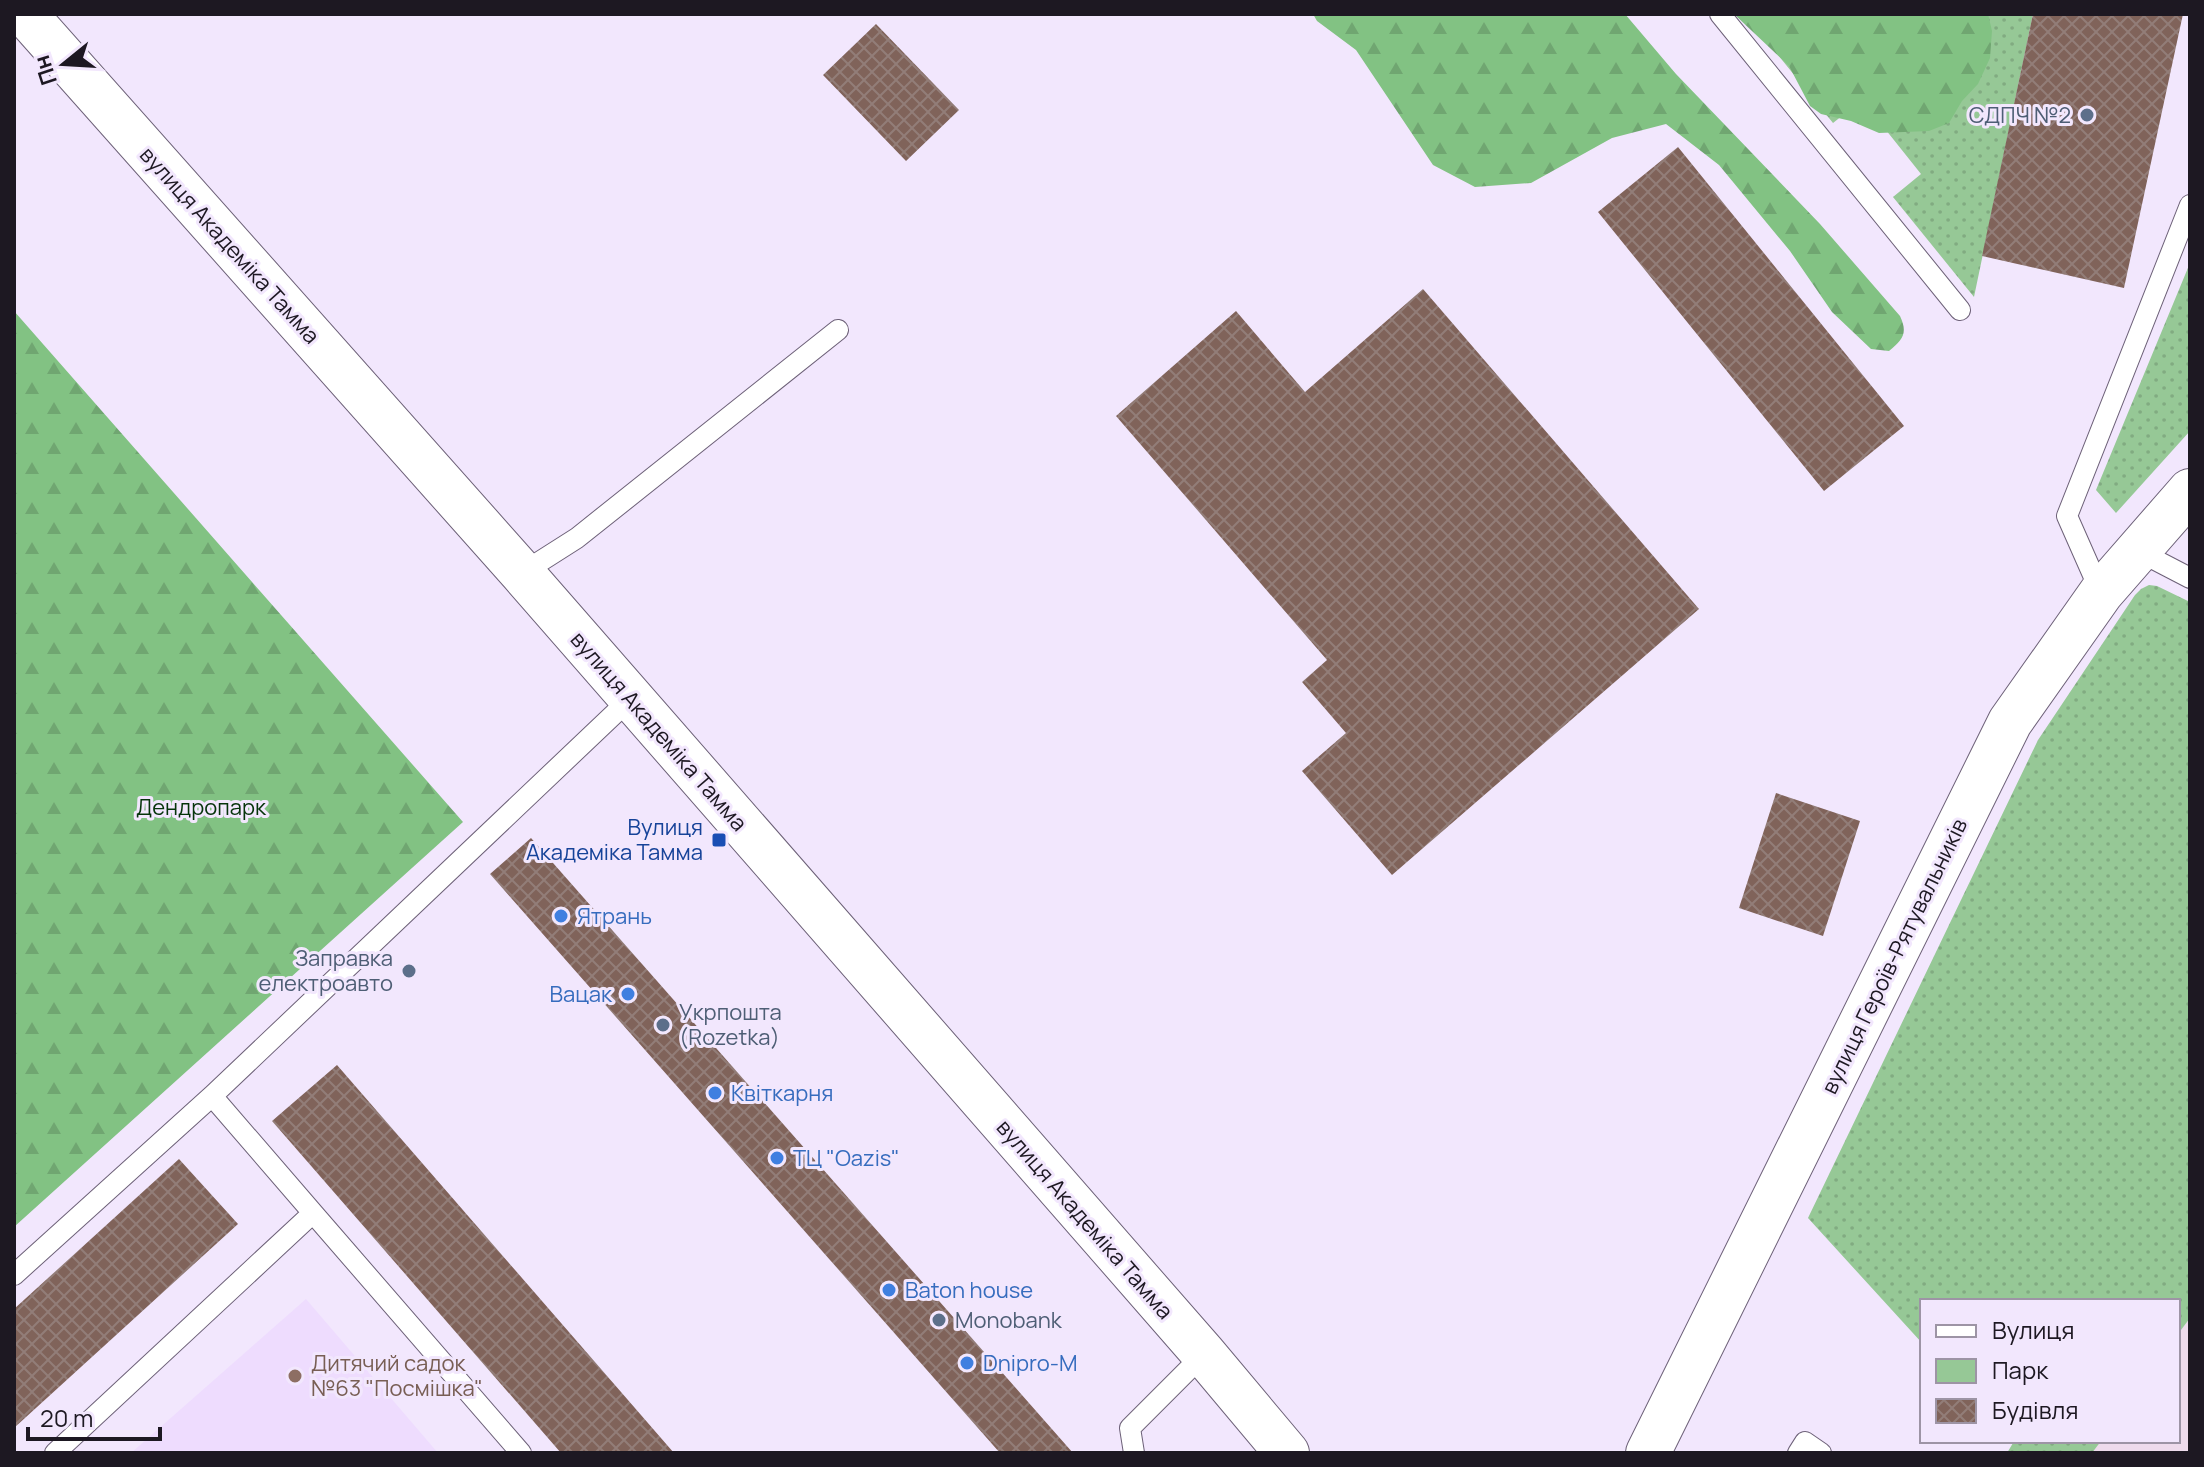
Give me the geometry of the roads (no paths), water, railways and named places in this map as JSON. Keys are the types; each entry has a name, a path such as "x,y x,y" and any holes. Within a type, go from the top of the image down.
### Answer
{"main road":[{"name":"вулиця Академіка Тамма","path":"25,14 522,573 1287,1453"},
{"name":"вулиця Героїв-Рятувальників","path":"1648,1453 2010,722 2101,593 2190,491"}],"lane":[{"path":"1720,14 1960,310"},
{"path":"2101,593 2067,516 2190,205"},
{"path":"522,573 577,538 838,330"},
{"path":"2138,551 2190,578"},
{"path":"14,1275 212,1096 630,699"},
{"path":"212,1096 521,1453"},
{"path":"55,1453 313,1213"},
{"path":"1134,1453 1130,1428 1204,1354"},
{"path":"1798,1453 1805,1442 1821,1453"}],"place":[{"name":"СДПЧ №2","path":"2087,115"},
{"name":"Вулиця Академіка Тамма","path":"719,840"},
{"name":"Ятрань","path":"561,916"},
{"name":"Заправка електроавто","path":"409,971"},
{"name":"Вацак","path":"628,994"},
{"name":"Укрпошта (Rozetka)","path":"663,1025"},
{"name":"Квіткарня","path":"715,1093"},
{"name":"ТЦ \"Oazis\"","path":"777,1158"},
{"name":"Baton house","path":"889,1290"},
{"name":"Monobank","path":"939,1320"},
{"name":"Dnipro-M","path":"967,1363"},
{"name":"Дитячий садок №63 \"Посмішка\"","path":"295,1376"}],"park label":[{"name":"Дендропарк","path":"201,807"}]}
